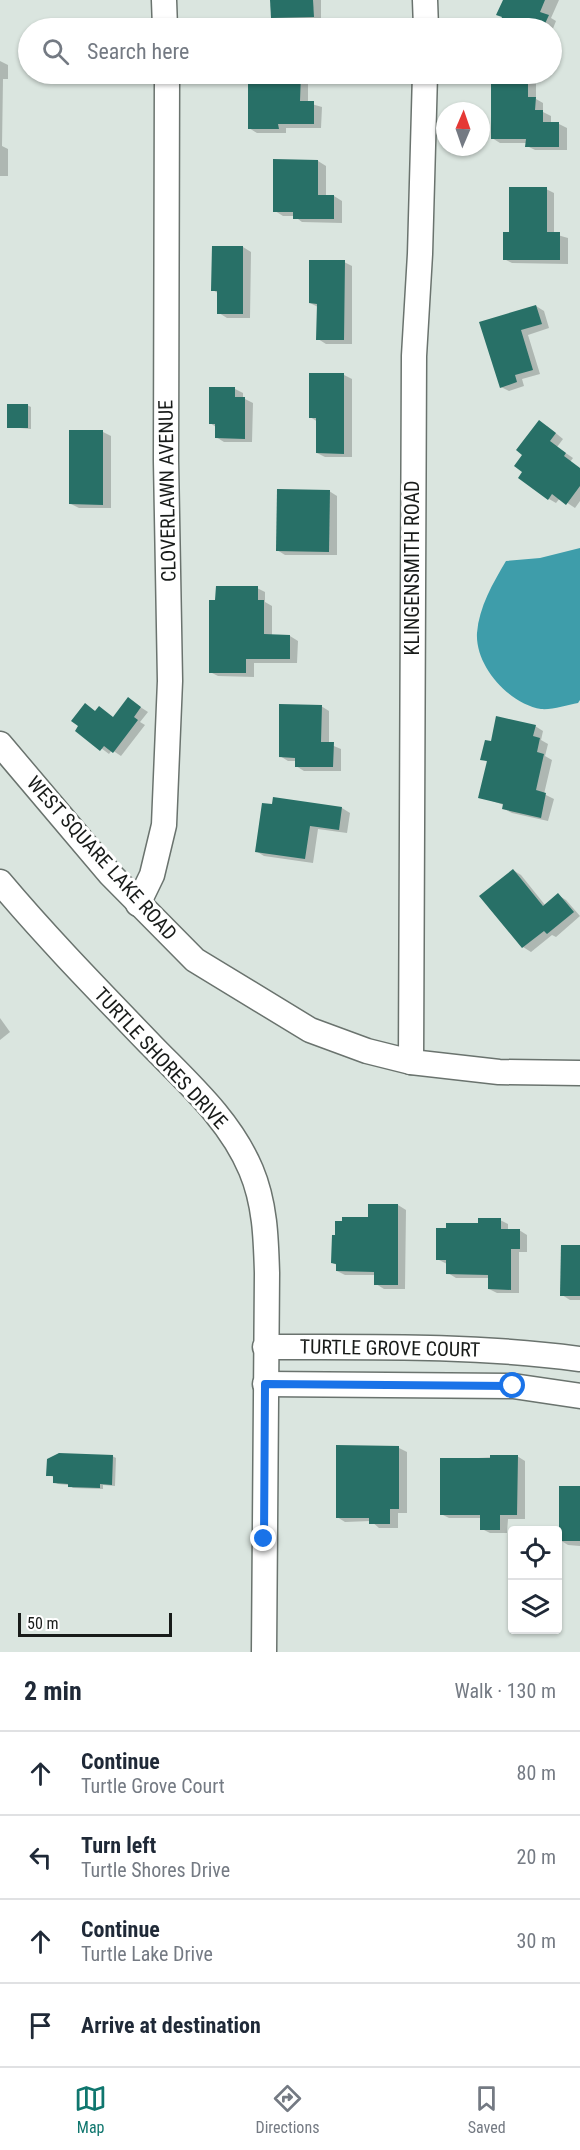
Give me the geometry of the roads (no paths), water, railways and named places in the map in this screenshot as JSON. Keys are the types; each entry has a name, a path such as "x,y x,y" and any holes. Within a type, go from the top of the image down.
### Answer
{"street":[{"path":"164,0 165,18"},
{"path":"425,0 426,18"},
{"name":"CLOVERLAWN AVENUE","path":"138,903 152,875 164,825 171,681 166,461 167,84"},
{"name":"KLINGENSMITH ROAD","path":"411,1062 414,356 420,254 425,84"},
{"name":"WEST SQUARE LAKE ROAD","path":"0,744 138,903 195,960 310,1030 367,1051 411,1062 499,1072 580,1073"},
{"name":"TURTLE SHORES DRIVE","path":"0,882 50,939 198,1093 229,1129 258,1189 266,1234 264,1652"},
{"name":"TURTLE GROVE COURT","path":"265,1347 516,1350 580,1359"},
{"path":"513,1386 516,1350"},
{"name":"TURTLE GROVE COURT","path":"265,1384 513,1386 580,1396"}],"water":[{"path":"580,548 580,700 578,703 550,709 529,706 506,691 488,670 478,646 478,623 492,587 506,561 540,558"}]}
